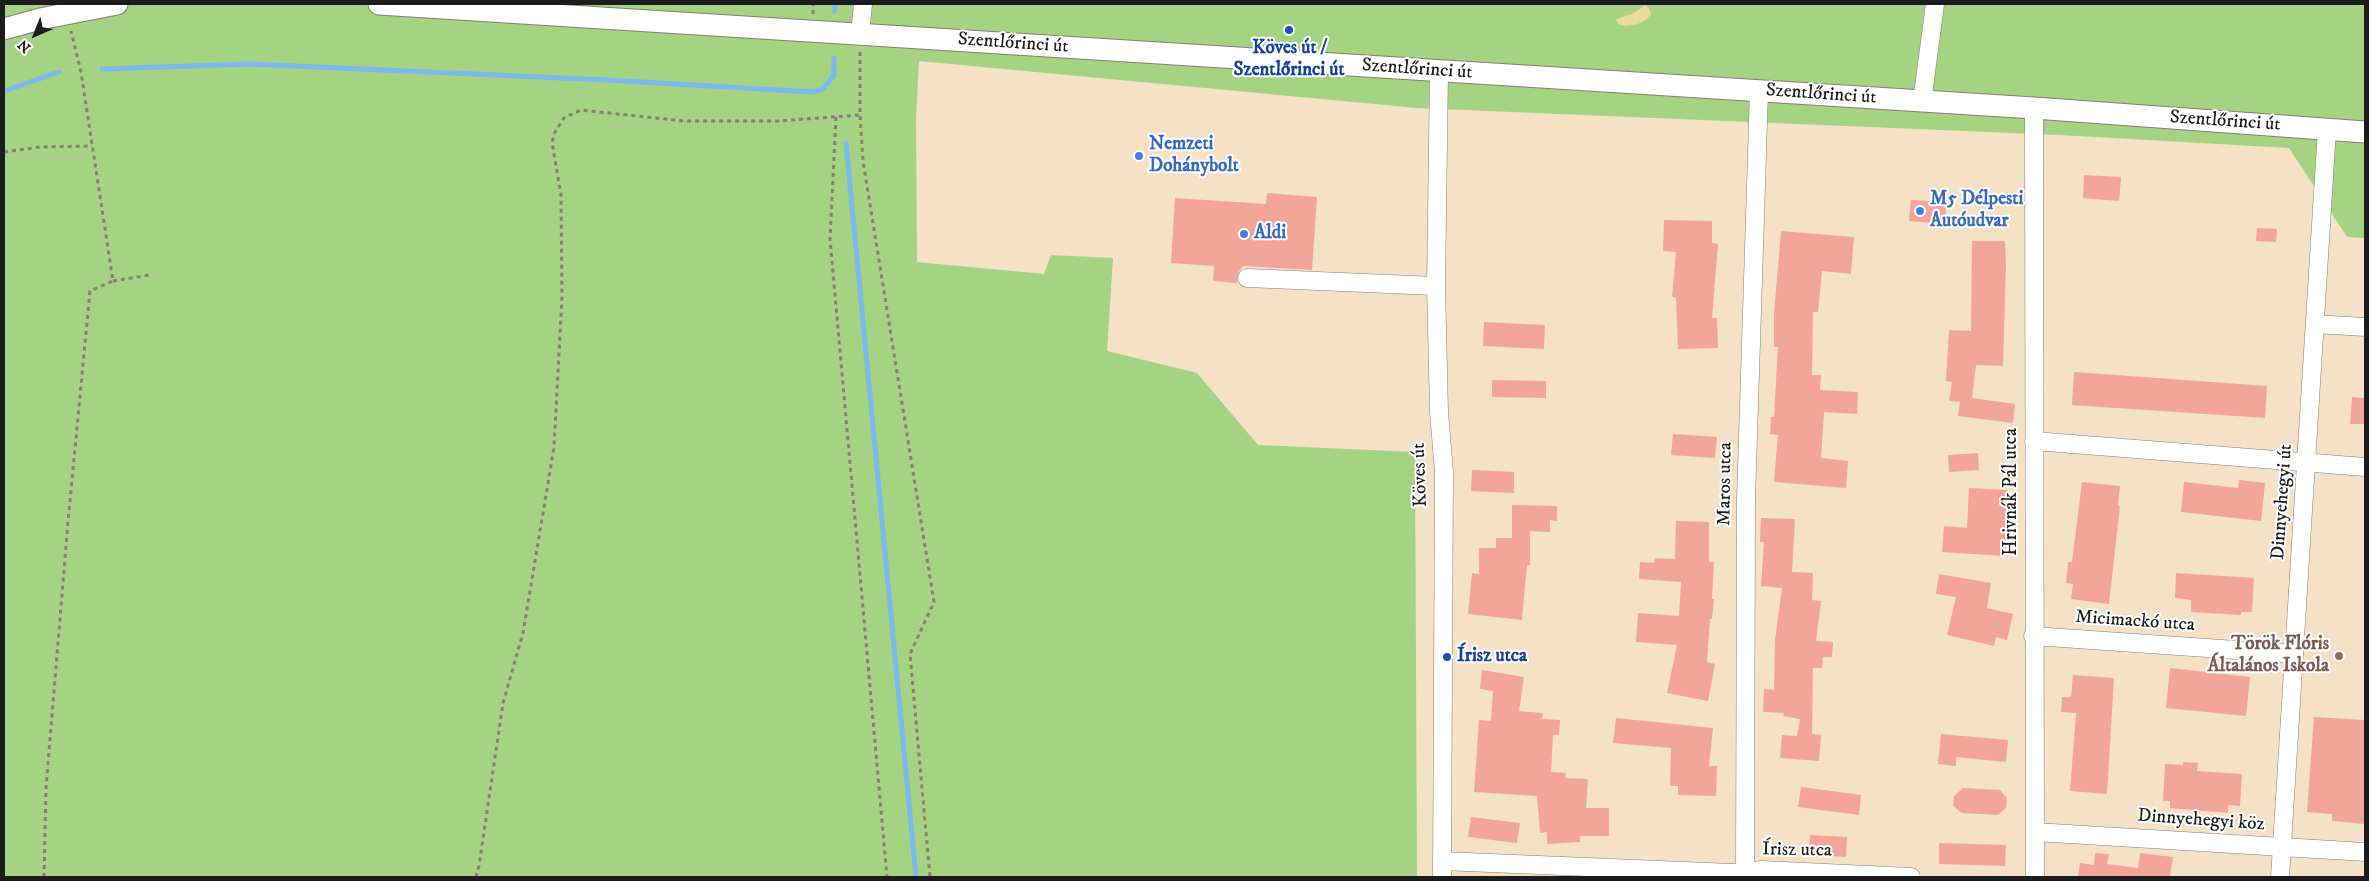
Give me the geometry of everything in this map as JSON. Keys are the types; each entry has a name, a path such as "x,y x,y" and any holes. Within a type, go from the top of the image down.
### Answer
{"main road":[{"path":"4,29 67,13 117,4"},
{"name":"Szentlőrinci út","path":"379,4 2034,108 2365,132"}],"street":[{"path":"860,34 863,4"},
{"path":"1922,102 1935,4"},
{"name":"Köves út","path":"1439,72 1436,286 1439,412 1444,472 1442,869"},
{"name":"Maros utca","path":"1745,875 1746,500 1758,91"},
{"name":"Hrivnák Pál utca","path":"2034,108 2033,636 2035,877"},
{"name":"Dinnyehegyi út","path":"2280,877 2327,129"},
{"path":"1247,278 1436,286"},
{"path":"2315,324 2365,327"},
{"path":"2034,441 2365,468"},
{"name":"Micimackó utca","path":"2033,636 2294,654"},
{"name":"Dinnyehegyi köz","path":"2035,832 2365,852"},
{"name":"Írisz utca","path":"1442,869 1745,875 1762,870 1910,877"}],"path":[{"path":"67,13 81,72 113,281"},
{"path":"860,34 860,115 863,161 934,602 910,654 930,877"},
{"path":"476,877 503,704 523,633 554,447 562,297 561,195 552,142 555,132 564,118 581,110 683,121 778,121 860,115"},
{"path":"836,117 830,239 887,877"},
{"path":"4,152 40,148 92,146"},
{"path":"44,877 47,778 68,522 90,291 113,281 149,275"}],"green space":[{"path":"4,4 2365,4 2365,238 2347,237 2289,148 2060,135 1417,108 919,61 916,118 917,262 1044,274 1051,255 1113,258 1107,351 1197,373 1258,445 1415,452 1417,877 4,877"}],"sand":[{"path":"1645,5 1650,10 1651,15 1645,20 1638,24 1624,26 1618,24 1616,19 1634,13"}],"building":[{"path":"2084,175 2121,177 2119,201 2083,198"},
{"name":"Aldi","path":"1267,193 1317,197 1312,270 1243,266 1238,273 1237,283 1213,281 1214,266 1171,263 1175,198 1266,204"},
{"path":"1933,196 1947,197 1945,221 1933,219 1933,223 1909,221 1911,200 1932,201"},
{"path":"1664,220 1712,221 1712,243 1718,244 1712,318 1717,318 1718,348 1678,349 1676,298 1672,297 1676,252 1663,251"},
{"path":"2257,228 2277,229 2276,242 2256,241"},
{"path":"1781,231 1854,237 1851,274 1822,271 1818,312 1813,312 1812,375 1821,375 1820,390 1858,392 1857,414 1824,412 1821,458 1848,461 1846,488 1774,482 1778,435 1770,434 1771,417 1774,417 1778,347 1774,347 1774,314"},
{"path":"1972,241 2005,241 2006,265 2003,366 1976,365 1972,398 2015,404 2013,423 1958,416 1960,402 1949,401 1952,382 1946,381 1949,330 1971,331"},
{"path":"1484,322 1545,325 1544,349 1483,346"},
{"path":"2074,372 2267,386 2265,418 2072,405"},
{"path":"1492,380 1546,381 1546,398 1492,397"},
{"path":"2352,397 2365,398 2365,424 2350,424"},
{"path":"1673,434 1717,437 1715,458 1671,455"},
{"path":"1978,453 1979,470 1949,472 1948,455"},
{"path":"1472,470 1514,472 1514,493 1471,491"},
{"path":"2239,480 2265,483 2261,521 2181,512 2184,482 2238,488"},
{"path":"2082,482 2120,486 2118,506 2120,506 2109,604 2071,599 2073,584 2066,583 2068,562 2072,562"},
{"path":"1969,488 2008,490 2005,556 1942,552 1944,526 1967,528"},
{"path":"1512,505 1557,506 1557,521 1550,520 1550,532 1530,531 1530,565 1527,565 1522,620 1468,614 1472,573 1479,574 1479,548 1496,548 1496,538 1512,538"},
{"path":"1761,518 1795,519 1792,572 1813,573 1812,600 1821,601 1816,641 1833,642 1832,657 1823,657 1822,668 1813,668 1812,734 1821,735 1819,761 1780,758 1782,735 1797,736 1800,719 1783,716 1784,713 1763,712 1764,689 1774,690 1775,640 1782,588 1761,586 1764,542 1760,542"},
{"path":"1676,521 1709,522 1709,562 1714,562 1712,599 1714,599 1712,619 1710,619 1707,662 1715,664 1708,701 1667,693 1677,645 1636,642 1638,613 1679,616 1681,582 1639,579 1640,562 1654,563 1655,558 1675,559"},
{"path":"2176,573 2254,578 2252,612 2241,612 2241,615 2191,612 2191,600 2175,598"},
{"path":"1939,574 1991,583 1987,608 2013,614 2007,640 1996,637 1994,646 1947,635 1956,597 1936,594"},
{"path":"2170,668 2250,677 2246,716 2166,708"},
{"path":"1482,670 1524,677 1519,711 1543,713 1542,719 1560,720 1559,735 1553,735 1551,772 1566,773 1565,778 1588,779 1586,808 1609,808 1609,836 1580,836 1580,842 1547,844 1547,832 1540,833 1537,796 1474,792 1479,720 1491,721 1493,691 1480,689"},
{"path":"2073,675 2114,678 2107,794 2070,791 2076,713 2061,712 2062,697 2071,697"},
{"path":"2314,717 2365,720 2365,824 2332,821 2332,814 2307,812"},
{"path":"1616,718 1713,728 1709,766 1717,766 1716,796 1678,795 1678,786 1670,786 1671,748 1613,743"},
{"path":"1941,734 2008,740 2006,762 1956,757 1956,766 1938,764"},
{"path":"2183,762 2198,763 2197,771 2242,774 2240,806 2228,805 2228,813 2170,808 2170,801 2163,801 2165,764 2183,765"},
{"path":"1801,787 1861,795 1859,815 1798,807"},
{"path":"1963,788 2000,790 2007,798 2006,808 1998,815 1962,813 1953,806 1954,796"},
{"path":"1471,817 1520,823 1517,843 1468,837"},
{"path":"1810,835 1847,837 1846,857 1809,855"},
{"path":"1939,843 2006,845 2005,866 1939,864"},
{"path":"2095,853 2109,854 2107,864 2138,868 2140,853 2173,857 2170,877 2078,877 2080,863 2094,865"}],"waterway":[{"path":"834,11 835,4"},
{"path":"102,69 250,64 607,80 813,92 823,89 834,75 834,58"},
{"path":"4,91 59,72"},
{"path":"846,143 916,877"}],"place":[{"name":"Köves út / Szentlőrinci út","path":"1289,30"},
{"name":"Nemzeti Dohánybolt","path":"1139,156"},
{"name":"M5 Délpesti Autóudvar","path":"1920,211"},
{"name":"Aldi","path":"1244,234"},
{"name":"Török Flóris Általános Iskola","path":"2339,656"},
{"name":"Írisz utca","path":"1447,657"}]}
